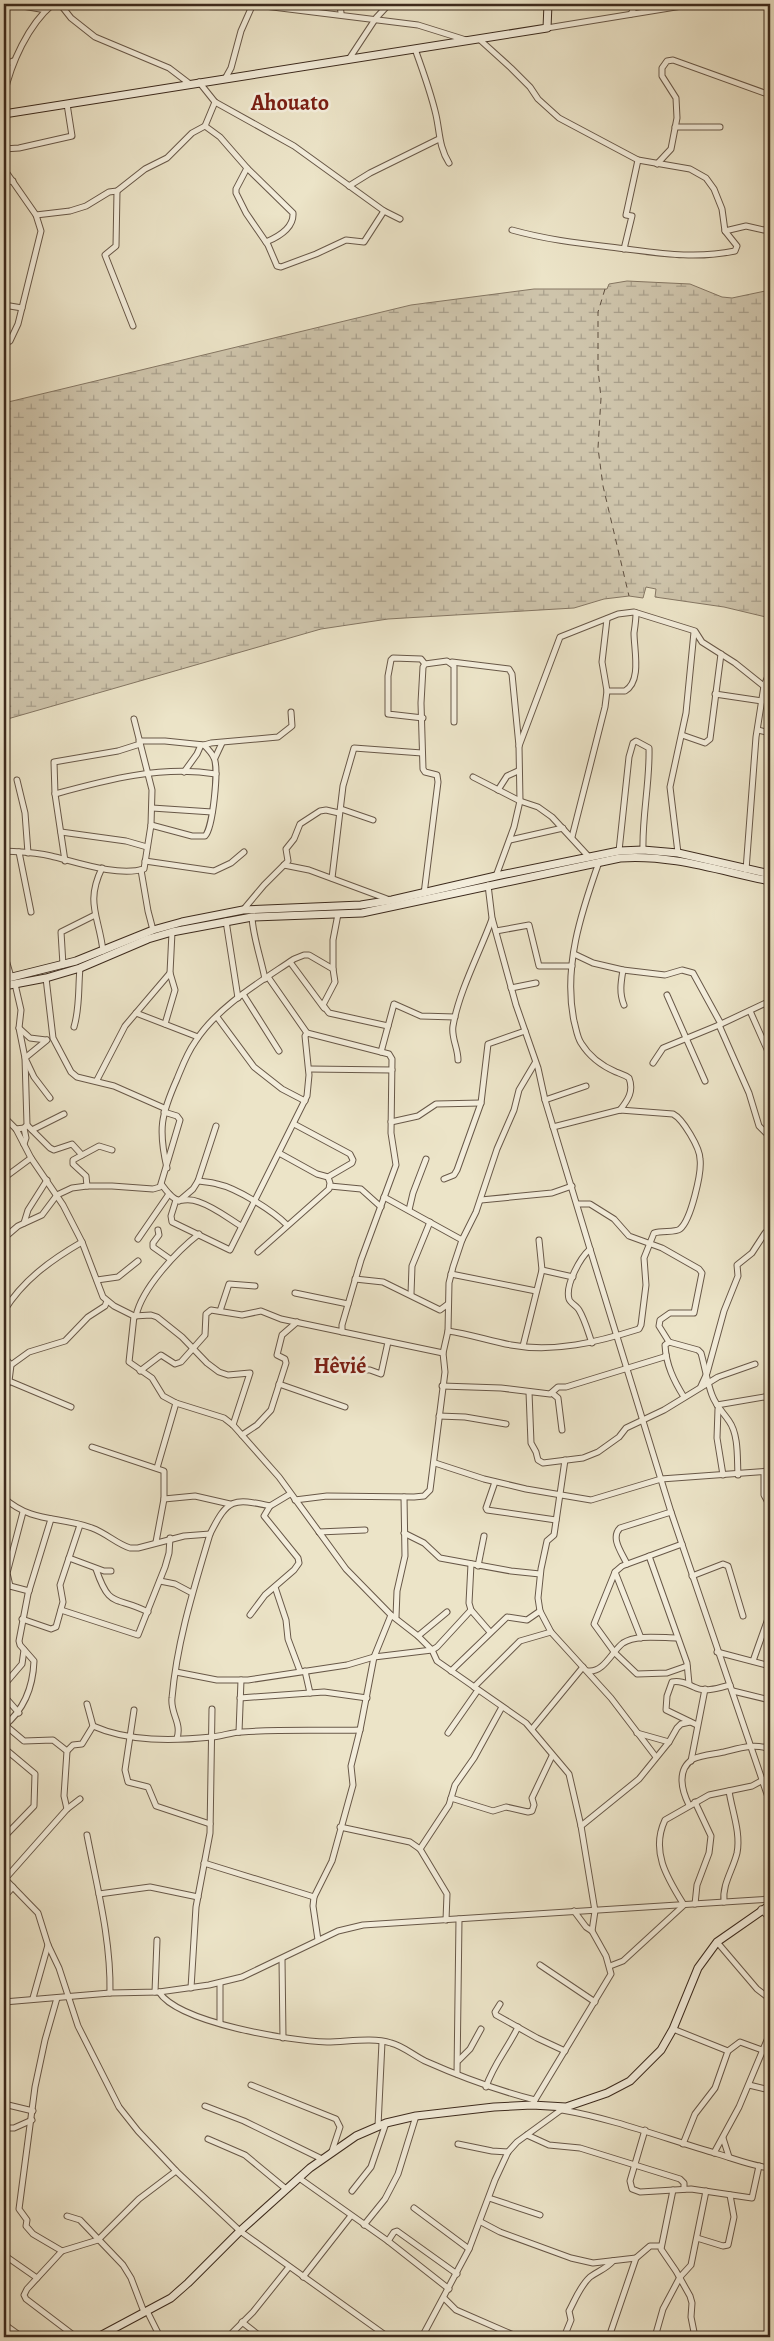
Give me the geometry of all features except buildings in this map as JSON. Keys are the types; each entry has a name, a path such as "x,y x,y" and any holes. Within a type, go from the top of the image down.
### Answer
{"street":[{"path":"11,4 46,10"},
{"path":"4,95 13,61 46,10 53,4"},
{"path":"60,4 71,18 95,37 168,68 190,84"},
{"path":"249,4 376,18 418,25 469,41"},
{"path":"226,77 231,68 241,31 253,4"},
{"path":"292,9 302,4"},
{"path":"340,4 341,14"},
{"path":"349,59 376,18 389,4"},
{"path":"547,28 548,4"},
{"path":"631,14 636,4"},
{"path":"4,114 226,77 469,41 694,4"},
{"path":"479,39 516,73 538,99 559,118 638,160 690,169 706,178 714,190 722,209 725,230 737,246 735,251 702,257 638,252 555,240 512,230"},
{"path":"415,49 427,81 436,116 439,139 449,163"},
{"path":"4,65 13,61"},
{"path":"657,164 671,149 675,127 677,103 662,72 667,61 679,62 770,95"},
{"path":"198,82 215,102 294,146 384,211 400,219"},
{"path":"36,215 70,211 86,206 108,192 116,190 145,169 167,158 192,133 206,126 215,102"},
{"path":"4,149 19,148 72,136 68,104"},
{"path":"206,126 220,137 247,168 293,213 290,225 279,237 266,242"},
{"path":"675,127 720,127"},
{"path":"349,186 370,173 439,139"},
{"path":"624,249 632,216 626,215 638,160"},
{"path":"247,168 236,188 236,192 246,213 266,242 275,264 281,267 346,240 364,242 384,211"},
{"path":"4,169 36,215 41,231 18,324 10,341"},
{"path":"4,182 13,181"},
{"path":"116,190 116,246 105,255 133,326"},
{"path":"725,230 746,226 764,230 770,229"},
{"path":"4,305 22,308"},
{"path":"607,690 625,691 630,687 635,662 634,634 636,613"},
{"path":"519,746 560,636 618,614 636,613 694,631 702,642 770,691"},
{"path":"572,837 594,752 607,690 602,662 608,619"},
{"path":"678,854 670,787 682,735 694,631"},
{"path":"682,735 708,742 721,654"},
{"path":"423,718 388,714 388,676 393,658 421,659 425,664"},
{"path":"425,664 445,660 511,671 519,746 520,800 510,840 496,876"},
{"path":"452,662 454,666 454,722"},
{"path":"424,894 438,778 434,774 423,771 421,692 423,667 425,664"},
{"path":"746,870 758,730 764,686 770,671"},
{"path":"716,694 762,701"},
{"path":"65,861 55,794 53,770 55,761 118,751 139,743 165,741 202,745 278,737 292,726 292,712"},
{"path":"134,719 152,790 151,826 145,866 142,870 153,930"},
{"path":"758,730 770,733"},
{"path":"619,852 629,757 633,743 636,741 649,748 649,784 643,818 643,850"},
{"path":"151,826 192,836 205,836 209,832 216,774 215,758 222,743"},
{"path":"202,745 215,758"},
{"path":"184,772 202,745"},
{"path":"332,878 343,786 354,748 422,753"},
{"path":"203,772 216,765"},
{"path":"498,790 507,776 518,771"},
{"path":"55,794 147,773 203,772 216,774"},
{"path":"473,777 538,807 563,828 589,857"},
{"path":"17,780 25,813 28,853"},
{"path":"152,808 212,812"},
{"path":"244,910 288,859 286,849 294,839 300,824 320,811 326,810 340,811 373,820"},
{"path":"510,840 563,828"},
{"path":"61,832 126,841 147,846"},
{"path":"4,986 10,980 63,965 153,930 182,922 244,910 361,905 424,894 496,876 619,852 643,850 678,854 770,874"},
{"path":"4,851 54,856 65,861 102,868 142,870"},
{"path":"19,852 31,912"},
{"path":"145,861 214,871 230,863 244,852"},
{"path":"10,980 46,978 80,968 148,939 226,921 252,917 362,913 600,862 642,857 676,860 770,881"},
{"path":"600,862 582,913 572,966 571,1007 580,1042 590,1055 603,1065 628,1077 632,1085 630,1097 620,1110"},
{"path":"284,865 332,878 392,900"},
{"path":"102,868 93,890 103,951"},
{"path":"488,885 492,918 512,988 642,1420 717,1652 734,1691 770,1803"},
{"path":"324,1008 324,1002 335,982 333,940 338,914"},
{"path":"63,965 61,932 96,915"},
{"path":"252,917 252,929 258,943 266,978 307,1033 391,1056 391,1122 396,1162 355,1279 342,1325 342,1332"},
{"path":"458,1060 458,1046 452,1033 455,1016 462,992 492,918"},
{"path":"226,921 240,996 279,1051"},
{"path":"496,931 529,925 539,966 572,966"},
{"path":"165,1024 175,990 170,973 172,932"},
{"path":"4,953 10,980 21,1010 19,1028 25,1058 26,1138 24,1144"},
{"path":"167,1168 162,1132 164,1110 190,1049 198,1037 222,1010 290,962 306,954 333,969"},
{"path":"574,954 593,963 623,970 665,975 682,970 693,973 720,1025 749,1093 759,1126 770,1138"},
{"path":"290,962 324,1008 330,1013 388,1026"},
{"path":"74,1027 80,1008 78,990 80,968"},
{"path":"623,970 620,986 624,1005"},
{"path":"97,1080 118,1037 170,973"},
{"path":"4,1238 24,1223 42,1215 57,1195 72,1188 87,1186 153,1189 162,1185 180,1120 177,1116 114,1086 97,1080 77,1077 71,1072 54,1038 46,978"},
{"path":"512,988 536,983"},
{"path":"666,995 705,1081"},
{"path":"653,1063 663,1048 720,1025 770,1001"},
{"path":"382,1052 394,1004 421,1016 455,1016"},
{"path":"750,1011 770,1056"},
{"path":"136,1013 198,1037"},
{"path":"217,1017 254,1067 282,1089 305,1101"},
{"path":"19,1028 30,1038 47,1040 54,1038"},
{"path":"444,1180 454,1175 458,1170 481,1103 488,1044 525,1031"},
{"path":"216,1126 198,1181 193,1189 177,1200 170,1220 230,1250 253,1200 305,1101 309,1087 305,1036 307,1033"},
{"path":"25,1058 47,1040"},
{"path":"25,1058 34,1077 50,1098"},
{"path":"295,1500 327,1496 424,1496 428,1494 435,1463 445,1372 443,1353 448,1331 448,1304 452,1274 462,1240 481,1200 497,1149 514,1110 518,1090 535,1063"},
{"path":"24,1070 31,1068"},
{"path":"309,1069 392,1070"},
{"path":"545,1100 586,1086"},
{"path":"391,1122 418,1116 436,1104 481,1103"},
{"path":"448,1331 523,1346 557,1346 592,1343 639,1329 646,1285 644,1258 654,1233 677,1230 684,1225 693,1201 700,1165 700,1155 677,1117 656,1112 620,1110 554,1127"},
{"path":"32,1130 64,1114"},
{"path":"4,1117 16,1129 31,1158 57,1195 82,1242 106,1301 135,1316 151,1315 157,1317 219,1372 228,1375 250,1373 233,1426"},
{"path":"279,1153 317,1174 328,1177 352,1163 353,1156 294,1124"},
{"path":"16,1129 25,1127 32,1130 54,1150 72,1144 82,1156"},
{"path":"87,1186 86,1176 73,1163 74,1160 99,1146 112,1150"},
{"path":"4,1178 31,1158"},
{"path":"409,1210 413,1193 426,1159"},
{"path":"328,1177 330,1186"},
{"path":"24,1223 28,1210 47,1180"},
{"path":"198,1181 219,1184 253,1200 273,1212 287,1225"},
{"path":"162,1185 168,1194 177,1200 197,1201 241,1226"},
{"path":"258,1252 330,1186 361,1189 381,1207"},
{"path":"481,1200 552,1193 572,1186"},
{"path":"138,1238 168,1194"},
{"path":"384,1197 462,1240"},
{"path":"578,1204 590,1204 614,1219 629,1236 662,1248 699,1269 702,1273 694,1313 670,1313 660,1320 659,1326 668,1342 698,1350 718,1407 730,1421 737,1448 738,1475"},
{"path":"411,1294 412,1266 430,1222"},
{"path":"701,1386 707,1373 724,1311 738,1276 737,1265 752,1254 770,1228"},
{"path":"158,1230 159,1235 153,1243 153,1247 170,1259"},
{"path":"199,1234 185,1244 177,1256 170,1259 140,1304 135,1316 128,1359 140,1371 152,1378 163,1396 176,1403 224,1418 233,1426 266,1461 346,1569 393,1616 432,1650 437,1661 532,1728 552,1756 569,1774 581,1826 595,1911 592,1931"},
{"path":"523,1346 542,1270 540,1240"},
{"path":"4,1310 14,1293 30,1278 47,1264 82,1242"},
{"path":"590,1249 584,1255 573,1277 569,1299 580,1311 592,1343"},
{"path":"97,1280 118,1276 138,1261"},
{"path":"542,1270 573,1277"},
{"path":"452,1274 536,1291"},
{"path":"355,1279 380,1281 411,1294 440,1310 448,1304"},
{"path":"220,1311 229,1284 255,1286"},
{"path":"295,1294 348,1304"},
{"path":"4,1391 9,1380 11,1365 29,1352 65,1341 88,1317 104,1306 106,1301"},
{"path":"140,1371 161,1354 177,1364 206,1333 207,1312 211,1310 242,1315 261,1312 276,1318 443,1353"},
{"path":"242,1435 267,1415 286,1363 285,1359 277,1355 281,1337 297,1322"},
{"path":"348,1369 370,1370 381,1374 388,1342"},
{"path":"668,1342 666,1354 675,1383 684,1397"},
{"path":"552,1393 558,1387 566,1387 627,1369 664,1357 666,1354"},
{"path":"4,1358 11,1365"},
{"path":"529,1392 531,1443 538,1460 542,1463 583,1458 609,1445 626,1428 664,1410 701,1386 755,1364"},
{"path":"9,1380 71,1407"},
{"path":"279,1384 345,1407"},
{"path":"442,1386 501,1388 552,1393 558,1398 562,1430"},
{"path":"718,1407 770,1396"},
{"path":"157,1468 176,1403"},
{"path":"718,1407 717,1438 723,1475"},
{"path":"439,1416 466,1417 506,1424"},
{"path":"92,1447 164,1471 164,1499 156,1542"},
{"path":"565,1460 554,1535 547,1541 540,1574 538,1598 540,1611 551,1632 588,1671 628,1719 656,1757"},
{"path":"435,1463 495,1482 591,1500 661,1479 738,1475 770,1471"},
{"path":"764,1473 764,1496 770,1506"},
{"path":"495,1482 486,1508 487,1510 556,1520"},
{"path":"250,1615 299,1563 298,1558 264,1516 270,1506 290,1494"},
{"path":"164,1499 195,1496 230,1504"},
{"path":"318,1940 313,1906 314,1897 332,1861 352,1785 351,1766 367,1698 374,1656 393,1616 404,1556 404,1496"},
{"path":"4,1498 16,1509 23,1512 80,1525 100,1532 130,1548 138,1548 170,1538 210,1534"},
{"path":"177,1738 179,1725 172,1702 180,1640 210,1534 218,1518 230,1504 240,1500 270,1506"},
{"path":"10,1586 7,1573 23,1512"},
{"path":"627,1564 615,1538 616,1532 620,1528 671,1512"},
{"path":"51,1519 29,1591 19,1641 24,1650 34,1660 33,1674 28,1695 19,1713 5,1725 24,1741 53,1740 67,1751"},
{"path":"22,1619 54,1629 63,1598 60,1585 80,1525"},
{"path":"319,1532 365,1530"},
{"path":"404,1533 424,1543 438,1557 478,1566 540,1574"},
{"path":"478,1566 484,1536"},
{"path":"61,1610 136,1635 140,1633 169,1553 170,1538"},
{"path":"682,1544 627,1564 615,1572 594,1620 596,1628 614,1653 637,1674 667,1673 687,1666"},
{"path":"649,1556 687,1666 689,1684"},
{"path":"69,1558 106,1572 111,1571"},
{"path":"472,1564 468,1599 471,1610 490,1632"},
{"path":"692,1576 723,1564 728,1566 743,1616"},
{"path":"96,1568 107,1595 124,1604 148,1612"},
{"path":"615,1572 641,1638"},
{"path":"160,1581 175,1584 192,1593"},
{"path":"4,1588 10,1586 29,1591"},
{"path":"275,1587 284,1611 288,1640 303,1671 310,1693"},
{"path":"176,1672 217,1680 241,1680 346,1665 374,1656 432,1650 471,1610"},
{"path":"451,1671 507,1617 527,1620 540,1611"},
{"path":"418,1636 447,1612"},
{"path":"753,1662 770,1613"},
{"path":"448,1733 476,1689 520,1642 551,1632"},
{"path":"588,1671 596,1670 624,1642 641,1638 677,1638"},
{"path":"4,1685 22,1664 24,1650"},
{"path":"717,1652 770,1666"},
{"path":"532,1728 583,1667"},
{"path":"239,1732 241,1680"},
{"path":"697,1725 668,1712 665,1707 672,1682 689,1684 705,1690 730,1685"},
{"path":"691,1761 705,1690"},
{"path":"734,1691 770,1700"},
{"path":"240,1698 328,1692 367,1698"},
{"path":"4,1696 19,1713"},
{"path":"67,1809 64,1796 67,1751 73,1745 82,1744 93,1726 87,1704"},
{"path":"420,1849 449,1805 455,1785 474,1758 502,1707"},
{"path":"190,1988 193,1929 210,1824 210,1737 212,1709"},
{"path":"134,1710 126,1770 128,1782 148,1787 156,1806 210,1824"},
{"path":"581,1826 640,1780 669,1742 677,1728 681,1724 690,1722"},
{"path":"93,1726 107,1733 177,1738 210,1737 239,1732 360,1730"},
{"path":"637,1733 669,1742"},
{"path":"689,1806 681,1789 681,1784 686,1766 691,1761 751,1746 770,1749"},
{"path":"4,1748 35,1774 36,1780 34,1806 4,1837"},
{"path":"451,1798 493,1812 506,1807 528,1812 532,1810 534,1805 532,1798 552,1756"},
{"path":"684,1905 663,1869 659,1849 662,1827 665,1820 709,1795 752,1786 763,1780"},
{"path":"724,1902 727,1878 737,1852 736,1825 729,1791"},
{"path":"80,1799 67,1809 4,1878 38,1913 48,1945 70,1997 78,2026 118,2107 176,2172 240,2230 388,2337"},
{"path":"695,1802 711,1836 709,1854 697,1885 695,1904"},
{"path":"340,1827 410,1842 420,1849 448,1894 446,1920"},
{"path":"87,1835 110,1964 110,1993"},
{"path":"204,1863 221,1866 314,1897"},
{"path":"4,1897 13,1887"},
{"path":"99,1894 150,1887 198,1897"},
{"path":"4,2002 33,1998 157,1992 220,1982 242,1977 318,1940 363,1925 770,1899"},
{"path":"422,2337 469,2249 508,2152 527,2135 564,2108 608,2093 630,2081 662,2050 673,2029 698,1968 716,1942 770,1904"},
{"path":"610,1966 623,1961 684,1905"},
{"path":"761,1909 770,1919"},
{"path":"533,2103 610,1979 610,1966 592,1931 586,1927 574,1911"},
{"path":"457,2074 459,2060 457,2049 459,2035 457,1991 459,1919"},
{"path":"157,1940 157,1992 168,2003 220,2023 268,2036 284,2038 324,2042 382,2042 398,2045 424,2060 486,2087 533,2103 588,2114 645,2130 683,2144 770,2168"},
{"path":"716,1942 757,1989 770,1999"},
{"path":"33,1998 33,1992 48,1945"},
{"path":"282,1959 284,2038"},
{"path":"540,1965 595,2002"},
{"path":"220,1982 220,2023"},
{"path":"57,1998 39,2065 19,2209 27,2220 26,2226 33,2234 62,2251"},
{"path":"500,2004 495,2012 496,2015 565,2051"},
{"path":"486,2087 492,2068 518,2027"},
{"path":"459,2060 470,2049 481,2029"},
{"path":"673,2029 728,2052"},
{"path":"714,2152 749,2085 770,2033"},
{"path":"378,2126 382,2042"},
{"path":"683,2144 696,2114 714,2088 728,2052 740,2042 762,2050"},
{"path":"251,2085 336,2119 340,2127 332,2151"},
{"path":"749,2085 770,2090"},
{"path":"98,2337 171,2298 240,2230 286,2189 332,2151 356,2136 386,2123 416,2116 533,2103"},
{"path":"4,2104 33,2111"},
{"path":"205,2106 244,2121 322,2159"},
{"path":"364,2225 385,2199 398,2174 416,2116"},
{"path":"4,2128 14,2128 32,2120"},
{"path":"352,2191 371,2167 386,2123"},
{"path":"645,2130 630,2181 632,2189 648,2192 684,2189 752,2198 759,2166"},
{"path":"527,2135 549,2146 580,2148 680,2180 684,2183 684,2189"},
{"path":"723,2137 729,2157"},
{"path":"208,2139 245,2155 286,2189"},
{"path":"458,2144 492,2151 508,2152"},
{"path":"76,2337 26,2299 24,2294 27,2289 62,2251 98,2240 139,2199 176,2172"},
{"path":"299,2178 449,2289"},
{"path":"673,2190 661,2252 680,2277 692,2303 691,2317 695,2337"},
{"path":"656,2337 663,2309 680,2277 690,2268 706,2191"},
{"path":"697,2238 723,2246 728,2245 734,2217 730,2195"},
{"path":"489,2198 540,2216"},
{"path":"414,2208 469,2249"},
{"path":"67,2216 80,2220 128,2272 146,2312 160,2337"},
{"path":"303,2277 331,2244 350,2217"},
{"path":"481,2222 500,2232 571,2258 593,2263 636,2258"},
{"path":"388,2242 394,2232 397,2232 457,2274"},
{"path":"608,2337 636,2258 650,2246 661,2246"},
{"path":"4,2255 37,2278"},
{"path":"564,2337 571,2320 569,2311 582,2286 590,2277 606,2268 613,2261"},
{"path":"228,2337 253,2312 289,2266"},
{"path":"444,2298 456,2310 518,2337"},
{"path":"242,2322 261,2337"},
{"path":"4,2324 22,2337"}],"green space":[{"path":"627,281 690,284 722,297 732,298 770,290 770,618 724,607 655,597 656,589 646,587 643,598 629,596 604,599 574,608 388,619 321,629 4,720 4,403 411,305 534,289 607,289 609,284"}],"ferry route":[{"path":"605,289 598,312 598,369 601,398 598,448 603,486 629,596"}],"district":[{"name":"Ahouato","path":"290,103"},
{"name":"Hêvié","path":"340,1366"}]}
